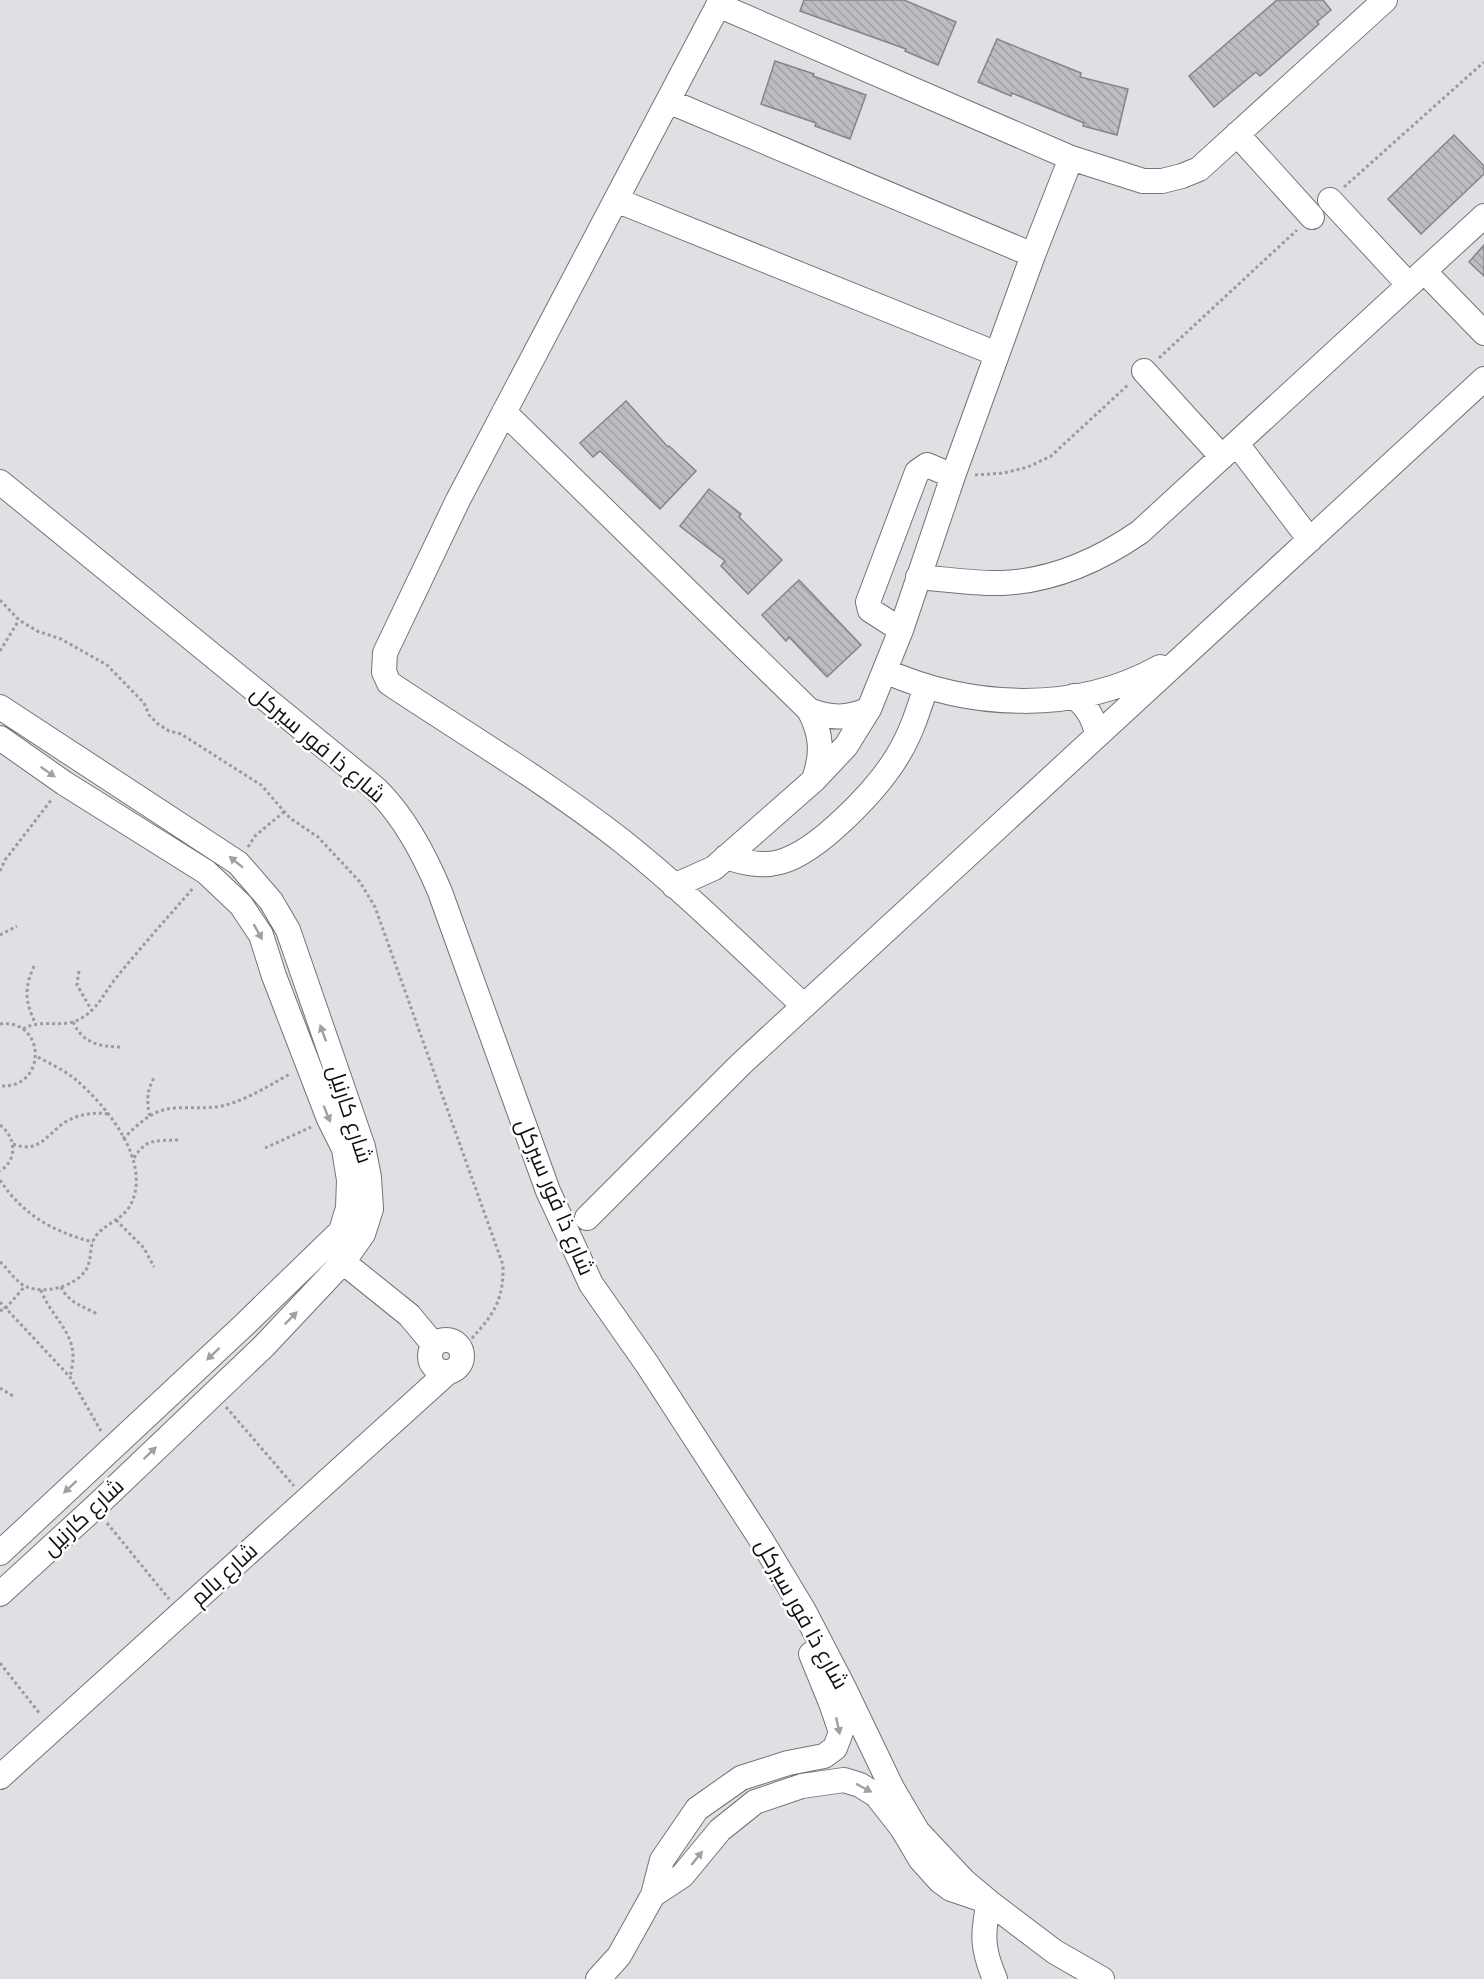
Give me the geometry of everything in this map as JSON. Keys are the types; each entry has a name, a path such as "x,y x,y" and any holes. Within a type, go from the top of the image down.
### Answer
{"street":[{"path":"804,1006 702,910 622,841 552,790 389,683 384,672 385,653 390,640 458,500 720,3 1071,158 1143,181 1162,181 1182,177 1199,169 1385,0"},
{"path":"668,101 1033,255"},
{"path":"1237,134 1312,217"},
{"path":"674,886 720,863 814,780 846,746 869,709 901,630 953,476 1033,255 1071,158"},
{"path":"616,200 997,354"},
{"path":"1330,200 1416,278 1484,333"},
{"path":"918,577 1001,583 1050,575 1088,563 1115,549 1140,532 1230,451 1484,216"},
{"path":"1144,371 1230,451 1310,540"},
{"path":"587,1218 741,1064 1484,379"},
{"path":"504,412 809,710 821,742 819,765 814,780"},
{"path":"901,630 870,610 868,602 917,472 927,465 953,476"},
{"name":"شارع ذا فور سيركل","path":"0,482 348,766 380,793 403,821 426,859 440,892 548,1191 591,1284 760,1538 804,1611 892,1788 918,1832 964,1881 989,1902 1055,1952 1102,1979"},
{"path":"885,671 926,687 959,696 1026,701 1074,696 1126,682 1186,652"},
{"path":"720,863 761,865 780,862 796,856 834,827 875,786 897,756 915,723 926,687"},
{"path":"1074,696 1087,709 1097,735"},
{"name":"شارع كارنيل","path":"0,707 238,863 271,901 288,930 354,1148 369,1177 371,1209 363,1234 343,1262 264,1346 0,1594"},
{"path":"809,710 829,717 840,717 869,709"},
{"name":"شارع كارنيل","path":"0,738 64,783 206,872 241,905 261,935 274,976 329,1119 354,1148 348,1208 341,1231 0,1553"},
{"path":"702,910 720,863"},
{"path":"343,1262 409,1315 434,1345"},
{"path":"243,1326 264,1346"},
{"path":"449,1341 461,1351 458,1367 442,1372 433,1366 430,1356 434,1345 438,1342 449,1341"},
{"name":"شارع بالم","path":"0,1777 448,1372"},
{"path":"598,1979 619,1956 653,1896 662,1860 697,1809 741,1778 788,1763 824,1755 835,1748 841,1732 805,1640 804,1611"},
{"path":"741,1778 755,1802"},
{"path":"653,1896 682,1876 720,1830 755,1802 802,1786 844,1780 860,1785 876,1795 903,1828 921,1860 940,1881 951,1889 989,1902 983,1929 983,1943 995,1979"},
{"path":"697,1809 720,1830"}],"path":[{"path":"1330,200 1484,62"},
{"path":"953,476 1004,474 1028,467 1051,456 1312,217"},
{"path":"0,600 19,620 37,631 61,639 107,665 144,703 149,715 158,724 169,731 181,734 244,772 261,785 290,818 318,837 360,882 375,907 503,1265 503,1286 497,1306 461,1351"},
{"path":"0,651 19,620"},
{"path":"0,871 5,860 64,783"},
{"path":"238,863 255,836 285,811"},
{"path":"23,1029 35,1023 73,1022 92,1011 115,979 206,872"},
{"path":"0,935 17,926"},
{"path":"34,966 28,980 27,1002 35,1023"},
{"path":"79,971 77,985 92,1011"},
{"path":"0,1017 2,1023 23,1029 33,1040 36,1056 30,1073 24,1079 16,1084 0,1086"},
{"path":"73,1022 83,1038 93,1045 123,1047"},
{"path":"0,1262 25,1286 41,1290 61,1287 76,1280 86,1270 90,1262 93,1242 102,1229 124,1214 134,1198 137,1178 134,1158 109,1114 74,1078 36,1056"},
{"path":"123,1139 150,1116 167,1109 210,1108 236,1102 308,1064"},
{"path":"150,1116 147,1102 148,1091 155,1076"},
{"path":"13,1144 29,1147 40,1144 65,1122 82,1115 109,1114"},
{"path":"265,1148 329,1119"},
{"path":"0,1125 11,1136 13,1144 10,1162 0,1171"},
{"path":"134,1158 141,1146 150,1142 178,1140"},
{"path":"1,1182 21,1206 44,1224 71,1237 93,1242"},
{"path":"116,1220 144,1248 154,1267"},
{"path":"0,1311 6,1308 25,1286"},
{"path":"61,1287 67,1297 76,1304 97,1314"},
{"path":"41,1290 71,1344 73,1357 69,1377"},
{"path":"0,1302 69,1377 110,1449"},
{"path":"0,1388 13,1396"},
{"path":"213,1392 306,1500"},
{"path":"94,1508 180,1614"},
{"path":"0,1663 53,1729"}],"building":[{"path":"804,0 904,0 956,22 938,65 905,51 906,49 800,11"},
{"path":"1277,0 1323,0 1331,10 1317,22 1319,24 1260,76 1256,72 1214,107 1189,76"},
{"path":"997,39 1081,73 1080,77 1128,89 1117,135 1083,126 1084,123 1012,93 1011,96 978,82"},
{"path":"775,61 866,95 850,139 815,126 816,123 761,104"},
{"path":"1454,135 1484,166 1484,174 1421,234 1388,199"},
{"path":"1484,245 1484,276 1469,262"},
{"path":"626,401 668,447 696,471 660,509 600,451 593,457 580,443"},
{"path":"709,489 741,514 739,517 782,560 748,594 721,566 725,561 680,526"},
{"path":"799,580 861,645 827,677 789,637 786,641 762,615"}]}
